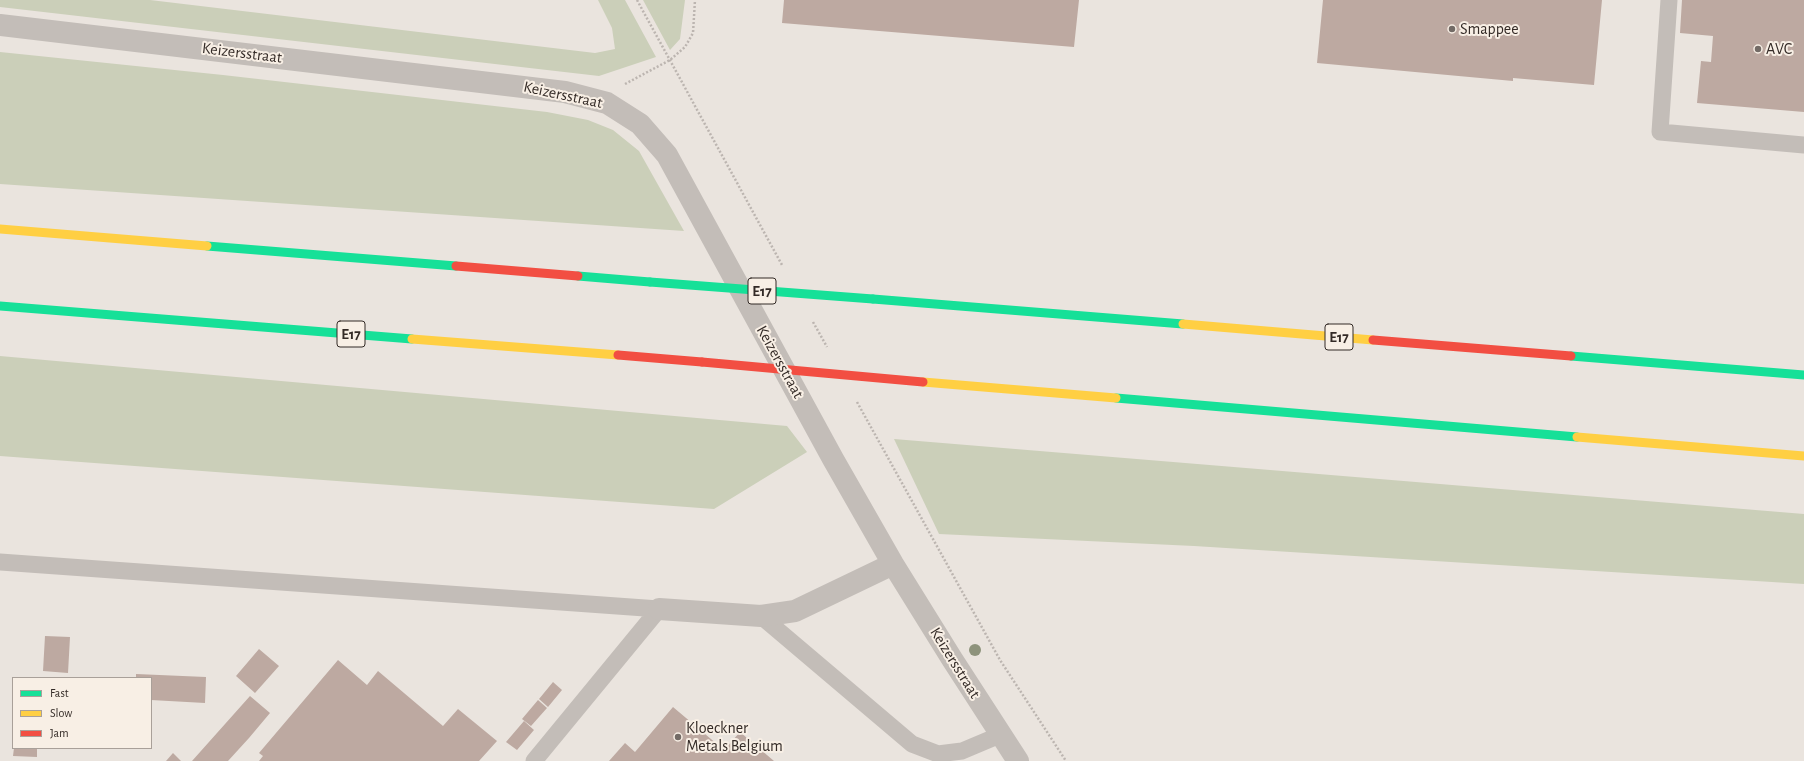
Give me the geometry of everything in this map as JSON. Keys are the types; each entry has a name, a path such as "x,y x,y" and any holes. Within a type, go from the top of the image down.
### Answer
{"highway":[{"name":"E17","path":"0,229 1804,375"},
{"name":"E17","path":"0,306 702,362 922,382 1804,456"}],"street":[{"name":"Keizersstraat","path":"0,25 509,84 565,92 607,103 640,124 667,155 829,452 893,564 1000,735 1018,761"},
{"path":"659,609 761,616 795,611 893,564"}],"lane":[{"path":"1669,0 1660,132 1804,145"},
{"path":"0,562 659,609"},
{"path":"534,761 659,609"},
{"path":"761,616 912,744 938,754 962,751 1000,735"}],"path":[{"path":"637,0 784,268"},
{"path":"607,103 624,84 670,60 685,47 693,33 695,0"},
{"path":"810,317 829,351"},
{"path":"856,400 1000,660 1066,761"}],"green space":[{"path":"0,0 150,0 595,53 615,49 612,28 598,0 625,0 656,57 599,76 0,7"},
{"path":"643,0 685,0 680,39 670,50"},
{"path":"0,52 223,75 547,112 588,120 613,130 639,151 684,231 0,184"},
{"path":"0,356 787,426 807,452 714,509 0,456"},
{"path":"894,439 1804,514 1804,584 1194,546 939,534"}],"building":[{"path":"784,0 1079,0 1074,47 782,23"},
{"path":"1323,0 1602,0 1594,85 1513,78 1513,81 1317,63"},
{"name":"AVC","path":"1682,0 1804,0 1804,112 1697,103 1701,61 1711,62 1713,36 1680,33"},
{"path":"45,636 70,637 68,673 43,671"},
{"path":"259,649 279,666 255,693 236,676"},
{"path":"338,660 367,685 378,671 443,726 458,709 497,741 479,761 259,761 263,756 259,753"},
{"path":"136,674 206,677 205,703 152,700 152,677 136,677"},
{"path":"553,682 562,690 548,707 539,699"},
{"path":"250,696 270,713 249,738 228,761 192,761"},
{"path":"538,700 547,708 531,726 522,719"},
{"name":"Kloeckner Metals Belgium","path":"673,707 724,750 740,732 774,761 609,761 625,743 635,752"},
{"path":"524,721 534,730 517,750 506,742"},
{"path":"14,749 37,749 37,757 13,756"},
{"path":"173,753 181,761 166,761"}],"traffic: fast":[{"path":"207,246 456,266"},
{"path":"578,276 650,282"},
{"path":"650,282 873,299"},
{"path":"873,299 1183,324"},
{"path":"0,306 412,339"},
{"path":"1571,356 1804,375"},
{"path":"1116,398 1577,437"}],"traffic: slow":[{"path":"0,229 207,246"},
{"path":"1183,324 1373,340"},
{"path":"412,339 618,355"},
{"path":"923,382 1116,398"},
{"path":"1577,437 1804,456"}],"traffic: jam":[{"path":"456,266 578,276"},
{"path":"1373,340 1571,356"},
{"path":"618,355 702,362"},
{"path":"702,362 923,382"}],"place":[{"name":"Smappee","path":"1452,29"},
{"name":"AVC","path":"1758,49"},
{"name":"Kloeckner Metals Belgium","path":"678,737"}]}
